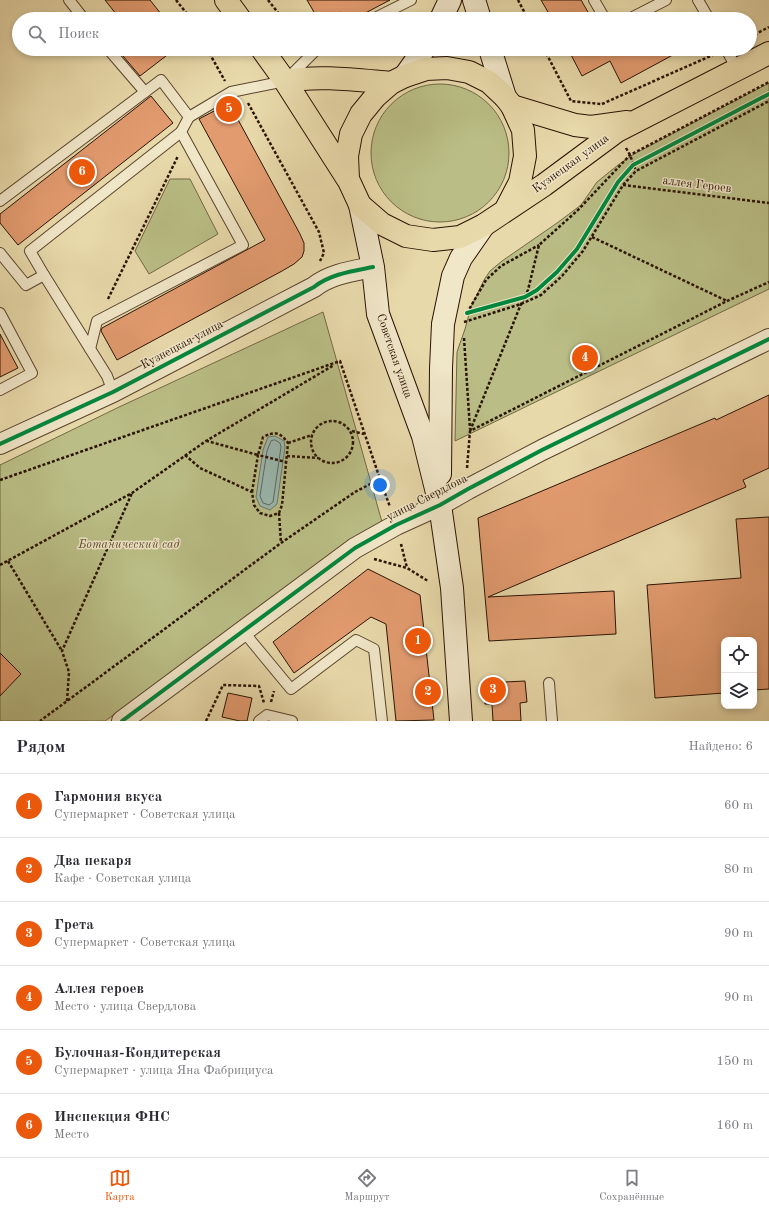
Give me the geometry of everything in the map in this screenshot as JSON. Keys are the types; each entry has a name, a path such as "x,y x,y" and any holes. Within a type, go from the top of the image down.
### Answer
{"main road":[{"path":"226,0 235,12"},
{"path":"444,12 450,0"},
{"path":"474,0 478,12"},
{"name":"Кузнецкая улица","path":"360,205 382,224 406,236 433,240 460,237 484,225 544,185 617,131 769,53"},
{"path":"267,56 285,81 348,179 360,205"},
{"path":"348,179 347,156 351,134 361,114 375,97 398,80 418,56"},
{"path":"492,56 508,102 522,130 525,156 520,182 506,209"},
{"path":"285,81 302,78 398,80 426,69 448,68 469,72 489,82 508,102"},
{"name":"Кузнецкая улица","path":"508,102 575,125 613,125 636,121"},
{"name":"Советская улица","path":"360,205 373,267 378,314 423,436 440,505 452,588 461,721"},
{"name":"Советская улица","path":"440,505 441,361 443,324 454,276 461,258 484,225"}],"street":[{"name":"Кузнецкая улица","path":"0,444 113,392 319,283 339,274 373,267"},
{"name":"улица Свердлова","path":"122,721 355,548 396,525 440,505 549,447 769,339"}],"lane":[{"path":"69,0 78,12"},
{"path":"387,12 411,0"},
{"path":"594,0 601,12"},
{"path":"643,12 666,0"},
{"path":"698,0 705,12"},
{"path":"114,56 145,92"},
{"path":"113,392 107,376 30,251 183,136 190,117 231,92 285,81 310,56"},
{"path":"726,56 737,69"},
{"path":"0,201 161,80 190,117"},
{"path":"90,349 97,321 243,245 183,136"},
{"path":"0,253 26,285 44,275"},
{"path":"0,313 32,373 0,390"},
{"path":"243,631 291,689 356,640 374,649 382,721"},
{"path":"549,683 552,721"},
{"path":"263,718 292,721"}],"path":[{"path":"176,0 185,12"},
{"path":"268,0 277,12"},
{"path":"518,0 524,12"},
{"path":"757,33 769,27"},
{"path":"602,104 711,56"},
{"path":"464,328 467,313 486,280 501,266 539,245 578,210 630,155 769,82"},
{"path":"464,322 521,304 541,295 562,276 583,251 623,185 636,171 769,101"},
{"path":"97,321 183,136"},
{"path":"628,171 633,165 640,162"},
{"path":"592,237 728,301"},
{"path":"470,431 528,290 539,245"},
{"path":"470,431 728,301 769,282"},
{"path":"517,299 531,294"},
{"path":"467,313 474,311"},
{"path":"464,334 470,431 466,475 468,489"},
{"path":"40,721 281,543 355,492 380,480 340,361"},
{"path":"0,564 132,493 206,440 340,361"},
{"path":"0,480 340,361"},
{"path":"334,420 341,422 347,426 354,438 351,452 340,462 325,462 319,458 312,448 312,435 315,429 326,421 334,420"},
{"path":"351,431 364,434"},
{"path":"279,513 270,516 260,513 254,505 252,492 258,454 263,437 271,433 277,433 288,443 282,504 279,513 281,543"},
{"path":"288,443 312,435"},
{"path":"206,440 286,462"},
{"path":"185,455 200,468 252,492"},
{"path":"287,456 319,458"},
{"path":"62,651 132,493"},
{"path":"369,559 376,559 407,568 428,581"},
{"path":"8,561 62,651 69,672 67,701"},
{"path":"263,718 278,673"},
{"path":"206,721 223,685 259,686 263,718"}],"green space":[{"path":"769,83 769,289 455,441 457,352 471,307 490,271 581,205 597,182 634,154"},
{"path":"440,84 466,89 489,104 504,127 509,153 504,179 489,202 466,217 440,222 414,217 391,202 376,179 371,153 376,127 391,104 414,89"},
{"path":"170,179 190,179 218,234 149,274 135,251"},
{"name":"Ботанический сад","path":"323,312 382,522 105,721 0,721 0,465 117,408"}],"water":[{"path":"275,436 284,441 285,447 277,504 270,510 260,506 256,497 263,450 268,437"}],"building":[{"path":"105,0 150,0 159,12 114,12"},
{"path":"307,0 390,0 367,12 314,12"},
{"path":"541,0 581,0 588,12 548,12"},
{"path":"123,56 166,56 140,76"},
{"path":"572,56 671,56 621,83 610,61 582,76"},
{"path":"151,96 173,123 18,245 0,223 0,214"},
{"path":"229,103 300,234 304,243 302,257 282,271 117,360 101,331 102,328 265,240 199,119"},
{"path":"0,334 18,368 0,377"},
{"path":"769,395 769,468 743,480 746,487 488,597 614,591 616,634 489,641 478,518 715,418 716,420"},
{"path":"769,517 769,689 757,690 757,637 721,637 721,693 655,698 647,585 741,578 736,519"},
{"path":"368,569 420,595 434,720 396,721 386,624 371,617 294,673 273,642"},
{"path":"0,653 21,674 0,696"},
{"path":"525,681 527,702 520,703 521,721 493,721 492,704 485,704 484,683"},
{"path":"228,693 252,698 247,721 222,717"}],"cycle path":[{"path":"467,313 525,297 537,290 557,272 577,249 618,182 633,165 769,94"},
{"path":"0,444 113,392 327,279 373,267"},
{"path":"122,721 355,548 396,525 440,505 542,450 769,339"}],"place":[{"name":"Булочная-Кондитерская","path":"229,109"},
{"name":"Инспекция ФНС","path":"82,172"},
{"name":"Аллея героев","path":"585,358"},
{"name":"Гармония вкуса","path":"418,641"},
{"name":"Грета","path":"493,690"},
{"name":"Два пекаря","path":"428,692"}]}
